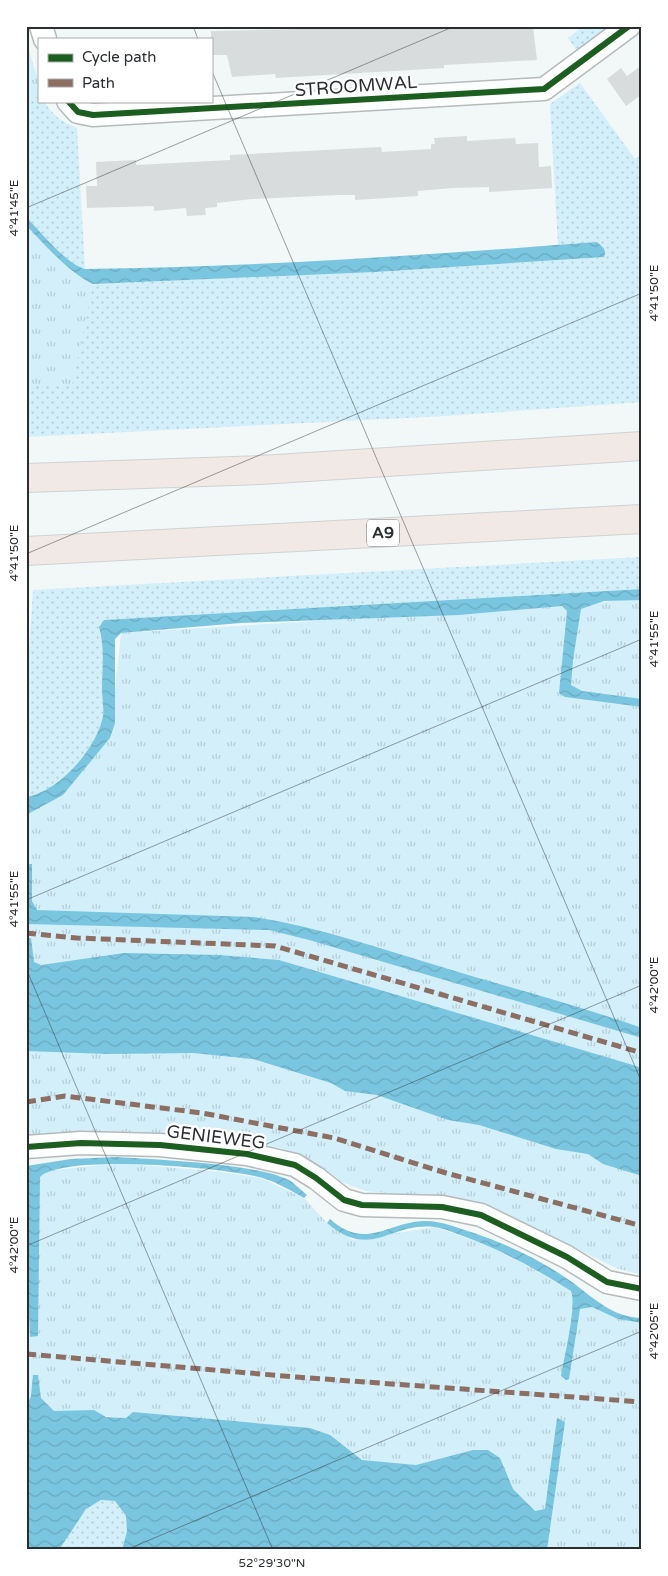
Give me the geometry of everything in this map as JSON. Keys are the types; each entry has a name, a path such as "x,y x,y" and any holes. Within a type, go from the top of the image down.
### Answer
{"highway":[{"path":"26,478 270,469 642,446"},
{"name":"A9","path":"26,551 642,519"}],"street":[{"path":"41,26 45,38"},
{"name":"STROOMWAL","path":"69,102 78,112 93,115 544,89 630,26"},
{"name":"GENIEWEG","path":"26,1147 81,1143 160,1145 247,1154 294,1165 316,1178 344,1200 372,1206 442,1207 481,1215 566,1258 607,1282 642,1290"}],"green space":[{"path":"583,26 610,26 577,51 568,38"},
{"path":"26,41 38,81 38,102 45,102 58,117 77,128 85,269 77,266 61,254 26,217"},
{"path":"26,41 38,81 38,92 26,106"},
{"path":"580,83 635,159 642,155 642,402 446,416 26,437 26,225 93,284 376,272 604,257 597,242 558,245 550,104"},
{"path":"26,225 83,280 93,284 72,386 26,386"},
{"path":"642,557 642,589 104,620 99,627 103,650 103,716 99,728 85,754 75,767 51,787 26,797 26,696 33,590"},
{"path":"642,598 642,1275 616,1268 502,1212 471,1202 366,1191 344,1183 308,1160 280,1148 166,1133 91,1133 26,1137 26,805 63,795 110,738 121,633 562,606"},
{"path":"121,1163 221,1172 261,1178 304,1198 327,1223 353,1240 435,1227 499,1249 571,1291 621,1315 642,1318 642,1550 480,1550 127,1418 54,1411 26,1415 26,1173"},
{"path":"101,1500 115,1501 126,1516 127,1531 122,1550 59,1550 86,1509"}],"water":[{"path":"26,217 61,254 77,266 85,269 277,263 597,242 603,247 605,252 604,257 376,272 93,284 66,266 49,249 26,225"},
{"path":"642,589 642,600 604,601 581,609 571,685 582,691 642,699 642,707 565,697 559,693 567,611 562,606 459,615 241,623 121,633 115,639 115,723 110,738 63,795 26,815 26,797 51,787 75,767 93,741 99,728 103,716 103,650 99,627 104,620"},
{"path":"26,864 32,864 32,901 37,910 254,917 278,921 350,939 593,1012 642,1028 642,1038 309,940 269,930 26,924"},
{"path":"26,938 31,938 34,962 41,965 124,953 219,955 279,960 642,1068 642,1176 603,1164 588,1154 556,1149 479,1125 448,1120 377,1095 345,1091 331,1083 253,1059 193,1053 108,1054 26,1051"},
{"path":"117,1157 182,1161 257,1170 292,1182 307,1195 304,1198 279,1184 263,1178 216,1170 183,1167 112,1164 80,1166 55,1170 40,1177 38,1336 30,1337 26,1236 29,1189 26,1166 71,1159"},
{"path":"330,1219 342,1228 354,1233 375,1233 422,1221 442,1223 474,1233 535,1259 569,1280 603,1305 621,1314 642,1318 642,1323 618,1319 592,1307 580,1309 569,1379 566,1380 561,1376 571,1319 571,1291 505,1254 445,1229 418,1227 369,1240 356,1239 343,1234 327,1223"},
{"path":"33,1375 38,1375 41,1398 54,1411 94,1410 106,1417 126,1418 133,1412 310,1428 330,1435 362,1460 416,1465 473,1450 488,1450 500,1458 513,1489 535,1511 545,1509 557,1418 565,1422 547,1550 122,1550 127,1531 126,1516 115,1501 101,1500 86,1509 59,1550 26,1550 26,1408 31,1396"}],"building":[{"path":"299,26 533,26 537,60 444,65 444,68 276,78 275,74 232,77 227,55 212,55 211,31 299,29"},
{"path":"642,65 642,94 626,106 607,79 621,68 627,76"},
{"path":"467,136 467,141 515,138 516,144 538,143 539,167 551,166 552,188 489,192 489,187 453,188 418,191 418,196 355,200 355,195 252,199 217,203 217,207 205,208 206,215 187,216 186,208 154,211 154,206 87,208 86,186 97,186 96,162 136,160 136,165 230,160 230,155 381,147 382,152 431,149 431,144 435,144 434,138"}],"marked path":[{"path":"26,933 77,938 275,946 642,1053"},
{"path":"26,1102 65,1096 202,1113 334,1138 446,1173 642,1226"},
{"path":"26,1354 296,1377 642,1402"}],"cycle path":[{"path":"69,102 78,112 93,115 544,89 629,26"},
{"path":"26,1147 81,1143 160,1145 247,1154 295,1165 316,1178 344,1200 362,1205 442,1207 481,1215 567,1257 607,1282 642,1289"}]}
